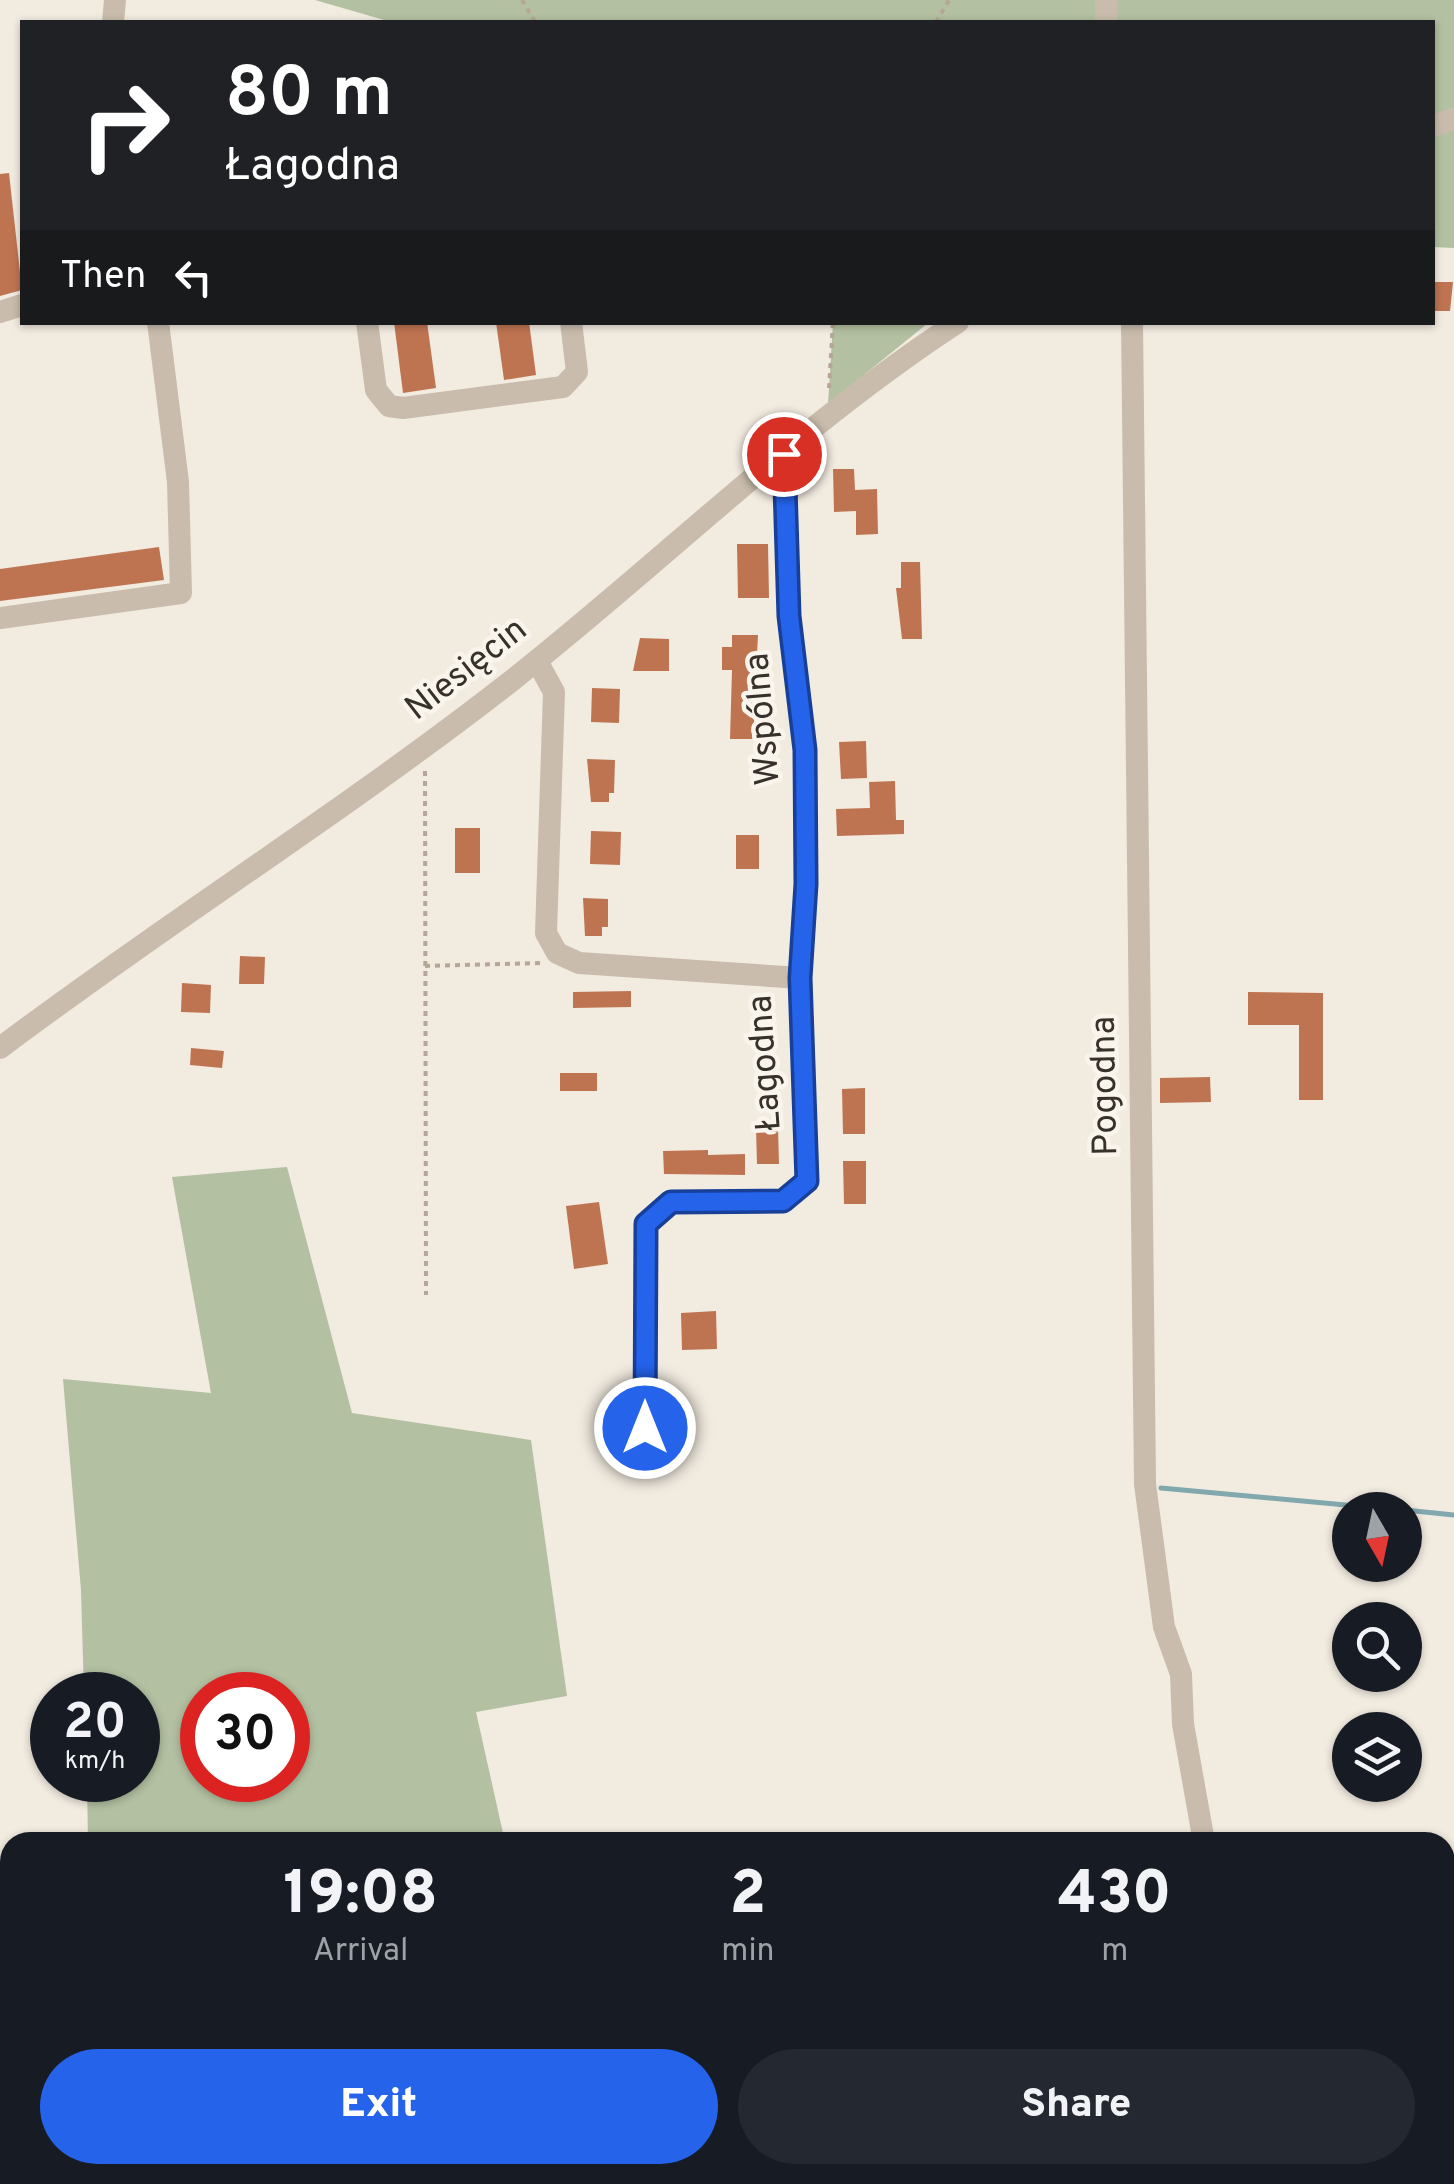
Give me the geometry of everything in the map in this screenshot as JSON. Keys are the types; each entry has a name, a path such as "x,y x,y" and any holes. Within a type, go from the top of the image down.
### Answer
{"street":[{"path":"0,618 181,593 178,482 158,325"},
{"path":"367,325 376,390 388,406 403,408 563,387 577,372 571,325"},
{"name":"Niesięcin","path":"0,1048 419,752 537,661 828,418 954,325"},
{"name":"Pogodna","path":"1132,325 1144,1484 1164,1627 1181,1674 1182,1716 1202,1832"},
{"name":"Wspólna","path":"784,454 789,616 805,750 806,884 800,978"},
{"path":"537,661 554,692 546,933 557,953"},
{"name":"Łagodna","path":"557,953 579,963 800,978 807,1181 783,1201 671,1202 646,1224 645,1428"}],"path":[{"path":"828,418 833,325"},
{"path":"419,752 425,770 426,1295"},
{"path":"425,966 538,965 557,953"}],"green space":[{"path":"315,0 1454,0 1454,248 1435,247 1435,20 384,20"},
{"path":"833,325 926,325 828,404"},
{"path":"287,1167 352,1413 531,1440 567,1696 476,1712 503,1832 88,1832 87,1802 160,1802 160,1672 83,1672 81,1590 63,1379 211,1393 172,1177"}],"building":[{"path":"9,173 20,291 0,296 0,174"},
{"path":"1435,282 1453,282 1450,311 1435,311"},
{"path":"394,325 427,325 436,388 403,393"},
{"path":"496,325 529,325 536,375 504,380"},
{"path":"833,469 854,469 855,490 877,489 878,534 856,535 856,511 834,512"},
{"path":"737,544 768,544 769,598 738,598"},
{"path":"159,547 164,580 0,601 0,569"},
{"path":"901,562 920,562 922,639 902,639 896,588 901,588"},
{"path":"732,635 758,635 757,654 768,654 767,672 757,672 753,739 730,739 732,670 722,670 722,647 732,647"},
{"path":"640,638 669,639 669,671 633,671"},
{"path":"592,688 620,689 619,723 591,722"},
{"path":"866,741 867,778 841,779 839,742"},
{"path":"587,759 615,760 614,793 609,793 609,802 591,802"},
{"path":"895,781 896,820 904,820 904,834 837,836 836,809 870,808 869,782"},
{"path":"455,828 480,828 480,873 455,873"},
{"path":"591,831 621,832 620,865 590,864"},
{"path":"736,835 759,835 759,869 736,869"},
{"path":"583,898 608,899 608,927 602,927 602,936 585,936"},
{"path":"240,956 265,957 264,984 239,984"},
{"path":"182,983 211,985 210,1013 181,1012"},
{"path":"631,991 631,1007 573,1008 573,992"},
{"path":"1248,992 1323,993 1323,1100 1299,1100 1299,1025 1248,1025"},
{"path":"191,1048 224,1051 222,1068 190,1065"},
{"path":"560,1073 597,1073 597,1091 560,1091"},
{"path":"1210,1077 1211,1102 1160,1103 1160,1078"},
{"path":"865,1088 865,1134 843,1134 842,1089"},
{"path":"778,1128 779,1164 757,1164 756,1129"},
{"path":"708,1150 708,1155 745,1154 745,1175 664,1174 663,1151"},
{"path":"843,1161 866,1161 866,1204 844,1204"},
{"path":"599,1202 608,1264 574,1269 566,1206"},
{"path":"716,1311 717,1349 682,1350 681,1313"}],"waterway":[{"path":"1161,1488 1332,1504"},
{"path":"1422,1512 1454,1515"}],"route":[{"path":"645,1428 646,1224 671,1202 783,1201 807,1181 800,978 806,884 805,750 789,616 784,454"}]}
